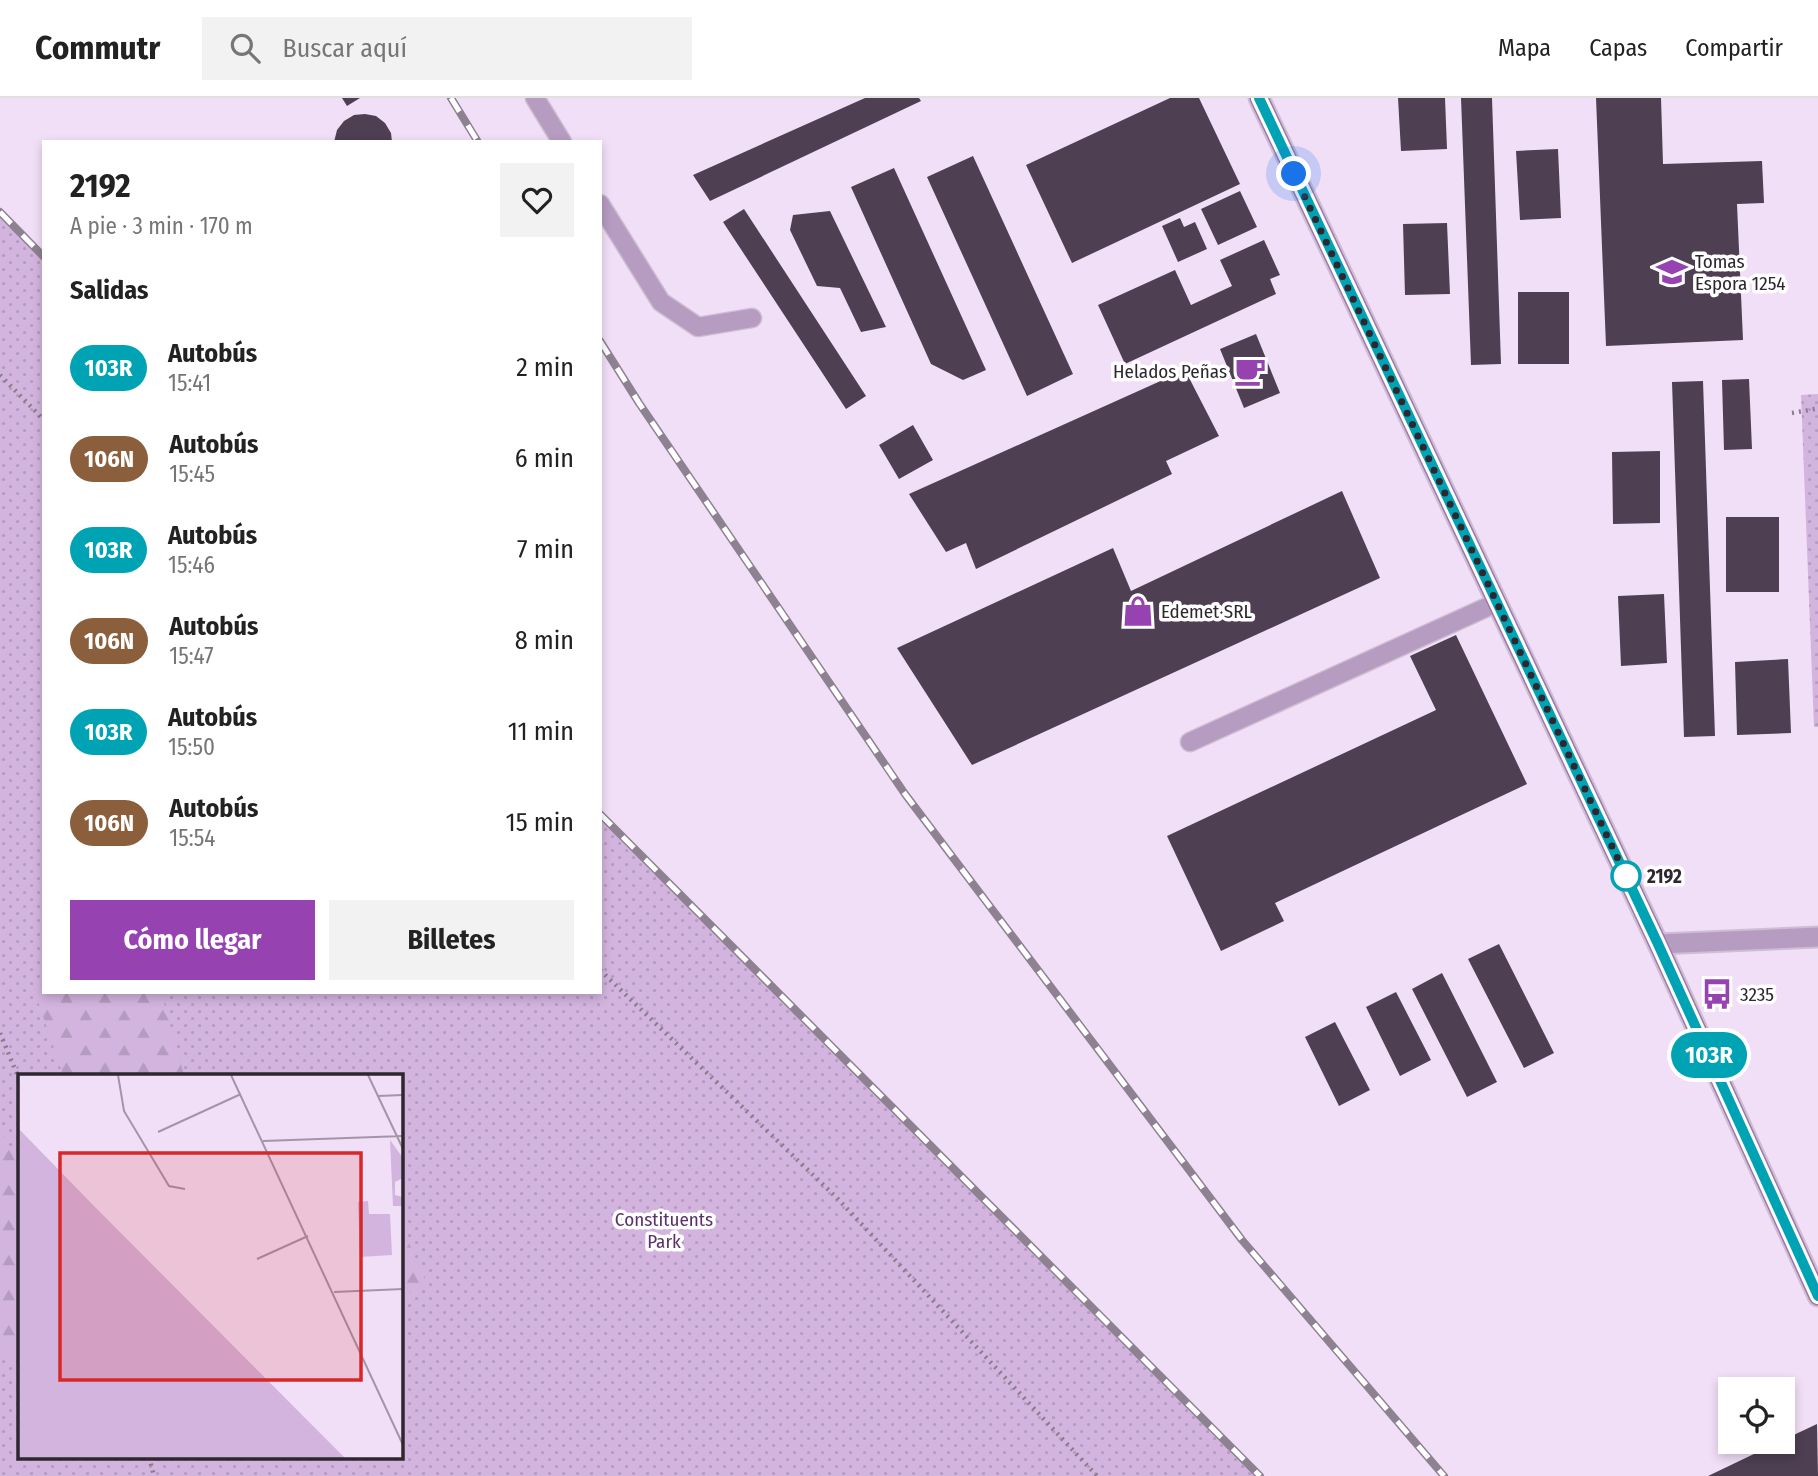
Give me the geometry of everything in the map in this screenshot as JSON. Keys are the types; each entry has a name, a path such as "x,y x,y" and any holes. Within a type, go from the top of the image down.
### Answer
{"main road":[{"path":"1259,98 1658,944 1818,1296"}],"street":[{"path":"1658,944 1818,937"}],"lane":[{"path":"535,98 561,140"},
{"path":"602,207 661,302 698,327 752,318"},
{"path":"1190,742 1496,603"}],"path":[{"path":"0,375 42,418"},
{"path":"1792,413 1815,409"},
{"path":"602,972 838,1199 1097,1476"},
{"path":"0,1033 18,1077"},
{"path":"149,1458 154,1476"}],"green space":[{"name":"Constituents Park","path":"0,212 42,255 42,994 602,994 602,816 1260,1476 0,1476"},
{"path":"1818,394 1818,727 1814,727 1801,395"},
{"path":"42,972 42,994 162,994 184,1074 63,1074 34,990"},
{"path":"0,1127 15,1160 18,1176 18,1357 0,1361"},
{"path":"402,1227 427,1284 402,1296"}],"building":[{"path":"342,98 360,98 347,106"},
{"path":"865,98 919,98 921,101 710,201 693,175"},
{"path":"1170,98 1199,98 1240,184 1072,263 1026,165"},
{"path":"1398,98 1445,98 1447,149 1401,151"},
{"path":"1461,98 1492,98 1501,364 1471,365"},
{"name":"Tomas Espora 1254","path":"1596,98 1661,98 1663,164 1762,161 1764,203 1737,204 1743,340 1606,346"},
{"path":"354,115 376,116 385,123 392,140 334,140 337,130 344,121"},
{"path":"1558,149 1561,218 1520,220 1516,151"},
{"path":"973,156 1073,374 1027,396 927,177"},
{"path":"894,168 986,370 963,380 931,364 851,187"},
{"path":"1240,191 1257,227 1218,245 1201,209"},
{"path":"744,209 866,396 846,409 723,222"},
{"path":"830,211 886,327 861,332 840,288 817,286 790,230 793,215"},
{"path":"1180,218 1184,227 1195,222 1207,249 1178,262 1162,226"},
{"path":"1447,223 1450,294 1405,295 1403,224"},
{"path":"1264,240 1280,275 1270,279 1276,294 1125,364 1098,305 1175,270 1191,305 1232,286 1220,260"},
{"path":"1518,292 1569,292 1569,364 1518,364"},
{"name":"Helados Peñas","path":"1256,334 1280,393 1244,408 1220,349"},
{"path":"1185,370 1219,436 1166,461 1172,474 976,569 966,543 946,552 909,494"},
{"path":"1749,379 1752,449 1724,450 1722,380"},
{"path":"1703,381 1715,736 1684,737 1672,382"},
{"path":"913,425 933,460 899,479 879,445"},
{"path":"1660,451 1660,523 1613,524 1612,452"},
{"name":"Edemet SRL","path":"1342,491 1380,578 972,765 897,648 1113,548 1131,591"},
{"path":"1726,517 1779,517 1779,592 1726,592"},
{"path":"1664,594 1667,663 1621,666 1618,596"},
{"path":"1456,635 1527,784 1275,903 1284,921 1221,951 1167,836 1436,710 1410,656"},
{"path":"1788,659 1791,733 1737,735 1735,662"},
{"path":"1499,944 1554,1053 1524,1068 1468,959"},
{"path":"1442,973 1497,1082 1467,1097 1412,989"},
{"path":"1396,992 1431,1060 1400,1076 1366,1007"},
{"path":"1335,1022 1370,1090 1339,1106 1305,1037"},
{"path":"1817,1424 1818,1476 1708,1476 1754,1454 1795,1454 1795,1434"}],"railway":[{"path":"451,98 477,140"},
{"path":"0,212 42,255"},
{"path":"602,344 639,403 905,794 1242,1240 1444,1476"},
{"path":"602,816 1260,1476"}],"bus line":[{"name":"103R","path":"1259,98 1658,944 1818,1296"}],"place":[{"name":"Tomas Espora 1254","path":"1672,272"},
{"name":"Helados Peñas","path":"1250,371"},
{"name":"Edemet SRL","path":"1138,611"},
{"name":"2192","path":"1626,876"},
{"name":"3235","path":"1717,994"}],"route":[{"path":"1294,174 1626,876"}]}
